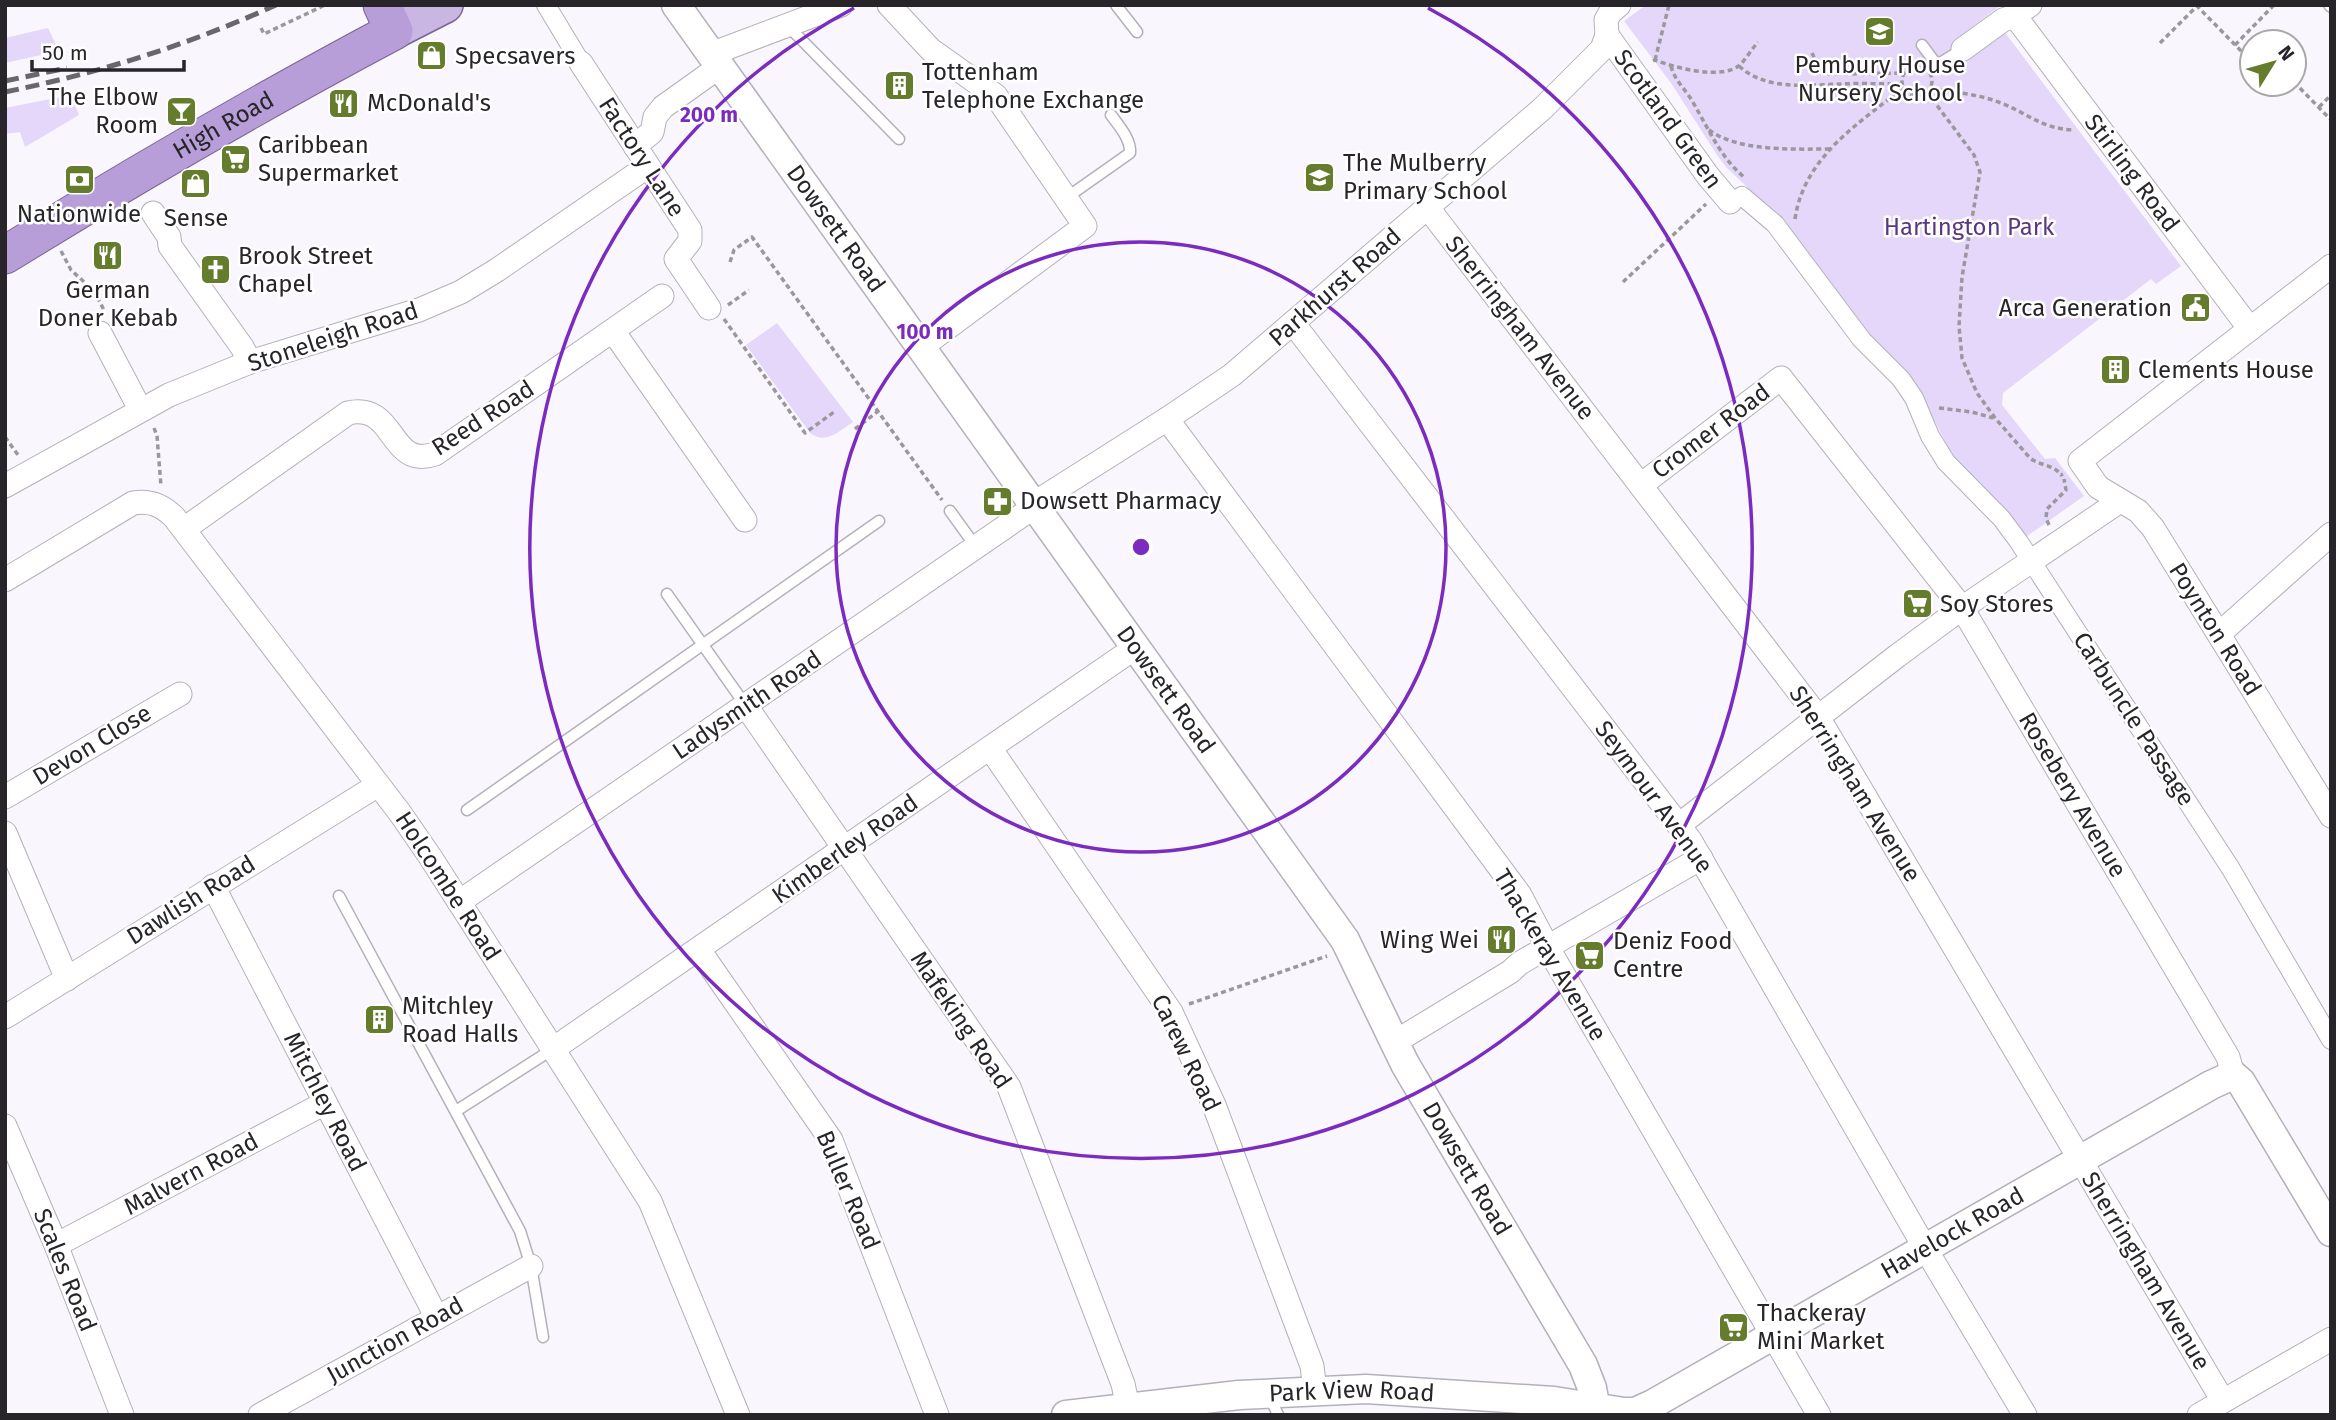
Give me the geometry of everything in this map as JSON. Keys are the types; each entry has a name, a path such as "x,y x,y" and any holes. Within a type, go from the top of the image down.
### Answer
{"highway":[{"name":"High Road","path":"5,255 48,227 233,120 388,18"}],"main road":[{"name":"High Road","path":"388,18 445,5"}],"street":[{"name":"Factory Lane","path":"546,5 690,230 690,241 676,259 709,308"},
{"name":"Dowsett Road","path":"676,5 1350,947 1405,1064 1583,1365 1592,1388 1607,1412"},
{"path":"635,146 652,132 654,117 663,107 715,61 788,25 841,5"},
{"path":"889,5 931,50 996,96 1085,226 920,348"},
{"name":"Parkhurst Road","path":"1033,505 1218,386 1428,208 1542,109 1602,49 1607,35 1606,20 1619,5"},
{"path":"1963,49 2003,20 2023,11"},
{"name":"Stirling Road","path":"2023,11 2094,123 2250,329"},
{"name":"Scotland Green","path":"1607,35 1725,196"},
{"name":"Stoneleigh Road","path":"5,486 169,395 250,362 418,310 454,295 497,270 648,166"},
{"name":"Carbuncle Passage","path":"1725,196 1742,196 1775,224 1862,340 1901,379 1914,398 1946,462 2002,519 2231,869 2331,1040"},
{"name":"Sherringham Avenue","path":"1428,208 1818,717 2224,1401"},
{"path":"153,213 169,237 170,246 250,362"},
{"path":"2070,468 2331,266"},
{"name":"Reed Road","path":"184,529 348,413 365,411 374,414 385,424 403,450 411,455 419,457 435,454 662,296"},
{"name":"Seymour Avenue","path":"1293,323 1679,825 1701,858 1925,1248 2025,1415"},
{"path":"613,331 745,520"},
{"path":"100,333 140,409"},
{"name":"Cromer Road","path":"1641,485 1781,377"},
{"name":"Rosebery Avenue","path":"1781,377 1962,608 2228,1057 2233,1075 2241,1082 2331,1232"},
{"name":"Thackeray Avenue","path":"1167,419 1512,883 1819,1415"},
{"name":"Poynton Road","path":"2070,468 2146,518 2331,816"},
{"path":"5,580 133,503 160,500"},
{"name":"Holcombe Road","path":"160,500 408,824 650,1201 738,1415"},
{"path":"1679,825 1962,608 2120,501"},
{"name":"Ladysmith Road","path":"459,902 976,547 1033,505"},
{"path":"2219,634 2331,534"},
{"name":"Kimberley Road","path":"553,1049 1136,647"},
{"name":"Devon Close","path":"5,797 180,694"},
{"name":"Mafeking Road","path":"746,706 1009,1087 1123,1384 1128,1407"},
{"name":"Carew Road","path":"990,748 1171,1012 1214,1105 1312,1366 1315,1391"},
{"name":"Dawlish Road","path":"5,1017 378,785"},
{"path":"5,833 67,979"},
{"path":"1395,1042 1510,972 1520,963 1701,858"},
{"name":"Mitchley Road","path":"213,886 437,1318"},
{"name":"Buller Road","path":"699,950 831,1140 937,1415"},
{"name":"Havelock Road","path":"1607,1412 1644,1409 2079,1159 2217,1081 2233,1075"},
{"name":"Malvern Road","path":"56,1245 325,1103"},
{"name":"Scales Road","path":"5,1126 56,1245 122,1415"},
{"name":"Junction Road","path":"260,1415 531,1266"},
{"path":"2199,1415 2331,1339"},
{"name":"Park View Road","path":"1066,1415 1128,1407 1226,1400 1273,1404 1315,1391 1366,1390 1554,1401 1607,1412"}],"lane":[{"path":"1116,5 1138,32"},
{"path":"788,25 899,138"},
{"path":"1922,45 1937,65 1963,49"},
{"path":"1066,198 1130,153 1127,138 1111,115"},
{"path":"950,512 976,547"},
{"path":"467,810 879,521"},
{"path":"667,594 746,706"},
{"path":"339,896 520,1231 531,1266 542,1337"},
{"path":"456,1111 553,1049"}],"path":[{"path":"261,28 264,33 325,5"},
{"path":"1655,60 1669,5"},
{"path":"2235,45 2274,5"},
{"path":"2160,43 2197,6 2238,48"},
{"path":"1740,66 1758,42"},
{"path":"1812,53 1819,68 1829,74 1905,73 1914,66 1925,69 1932,78 1928,91"},
{"path":"1649,63 1655,60 1699,72 1740,66 1759,78 1783,84 1903,86 1912,95 1920,96 1928,91 1988,98 2061,130 2084,130 2094,123"},
{"path":"1671,66 1672,73 1730,163 1751,182"},
{"path":"1790,218 1794,225 1804,183 1830,149 1903,86 1905,73"},
{"path":"1928,91 1978,163 1980,183 1962,277 1960,345 1965,367 1970,380 1995,418 2030,458 2036,463 2057,469 2070,468 2066,491 2047,509 2046,518 2060,541"},
{"path":"2319,107 2331,95"},
{"path":"2308,96 2331,120"},
{"path":"1706,127 1724,138 1760,147 1830,149"},
{"path":"1623,282 1725,196"},
{"path":"730,262 734,250 752,237 950,512"},
{"path":"60,249 71,270 94,291 108,318 100,333"},
{"path":"749,290 719,312 806,433 834,412"},
{"path":"1919,412 1930,408 1995,418"},
{"path":"140,409 157,436 160,500"},
{"path":"855,429 877,412"},
{"path":"1171,1012 1350,947"}],"green space":[{"name":"Hartington Park","path":"1646,5 2001,5 1955,40 1968,56 2003,30 2181,266 2156,284 2151,279 2003,393 2002,405 2045,459 2055,458 2084,496 2026,537 2007,511 1952,455 1926,404 1867,335 1787,225 1726,167 1671,83 1624,21"},
{"path":"48,28 59,51 5,63 5,38"},
{"path":"71,95 79,115 25,147 20,132 5,134 5,108"},
{"path":"777,323 853,422 827,437 822,438 810,433 746,345"}],"railway":[{"path":"5,92 75,76 143,56 210,33 276,5"},
{"path":"5,81 67,68"}],"place":[{"name":"Pembury House Nursery School","path":"1880,31"},
{"name":"Specsavers","path":"432,56"},
{"name":"Tottenham Telephone Exchange","path":"899,86"},
{"name":"McDonald's","path":"344,103"},
{"name":"The Elbow Room","path":"181,111"},
{"name":"Caribbean Supermarket","path":"235,159"},
{"name":"The Mulberry Primary School","path":"1320,177"},
{"name":"Nationwide","path":"79,180"},
{"name":"Sense","path":"196,184"},
{"name":"German Doner Kebab","path":"108,256"},
{"name":"Brook Street Chapel","path":"215,270"},
{"name":"Arca Generation","path":"2195,308"},
{"name":"Clements House","path":"2115,370"},
{"name":"Dowsett Pharmacy","path":"997,501"},
{"name":"Soy Stores","path":"1917,604"},
{"name":"Wing Wei","path":"1502,940"},
{"name":"Deniz Food Centre","path":"1590,955"},
{"name":"Mitchley Road Halls","path":"379,1020"},
{"name":"Thackeray Mini Market","path":"1734,1327"}]}
